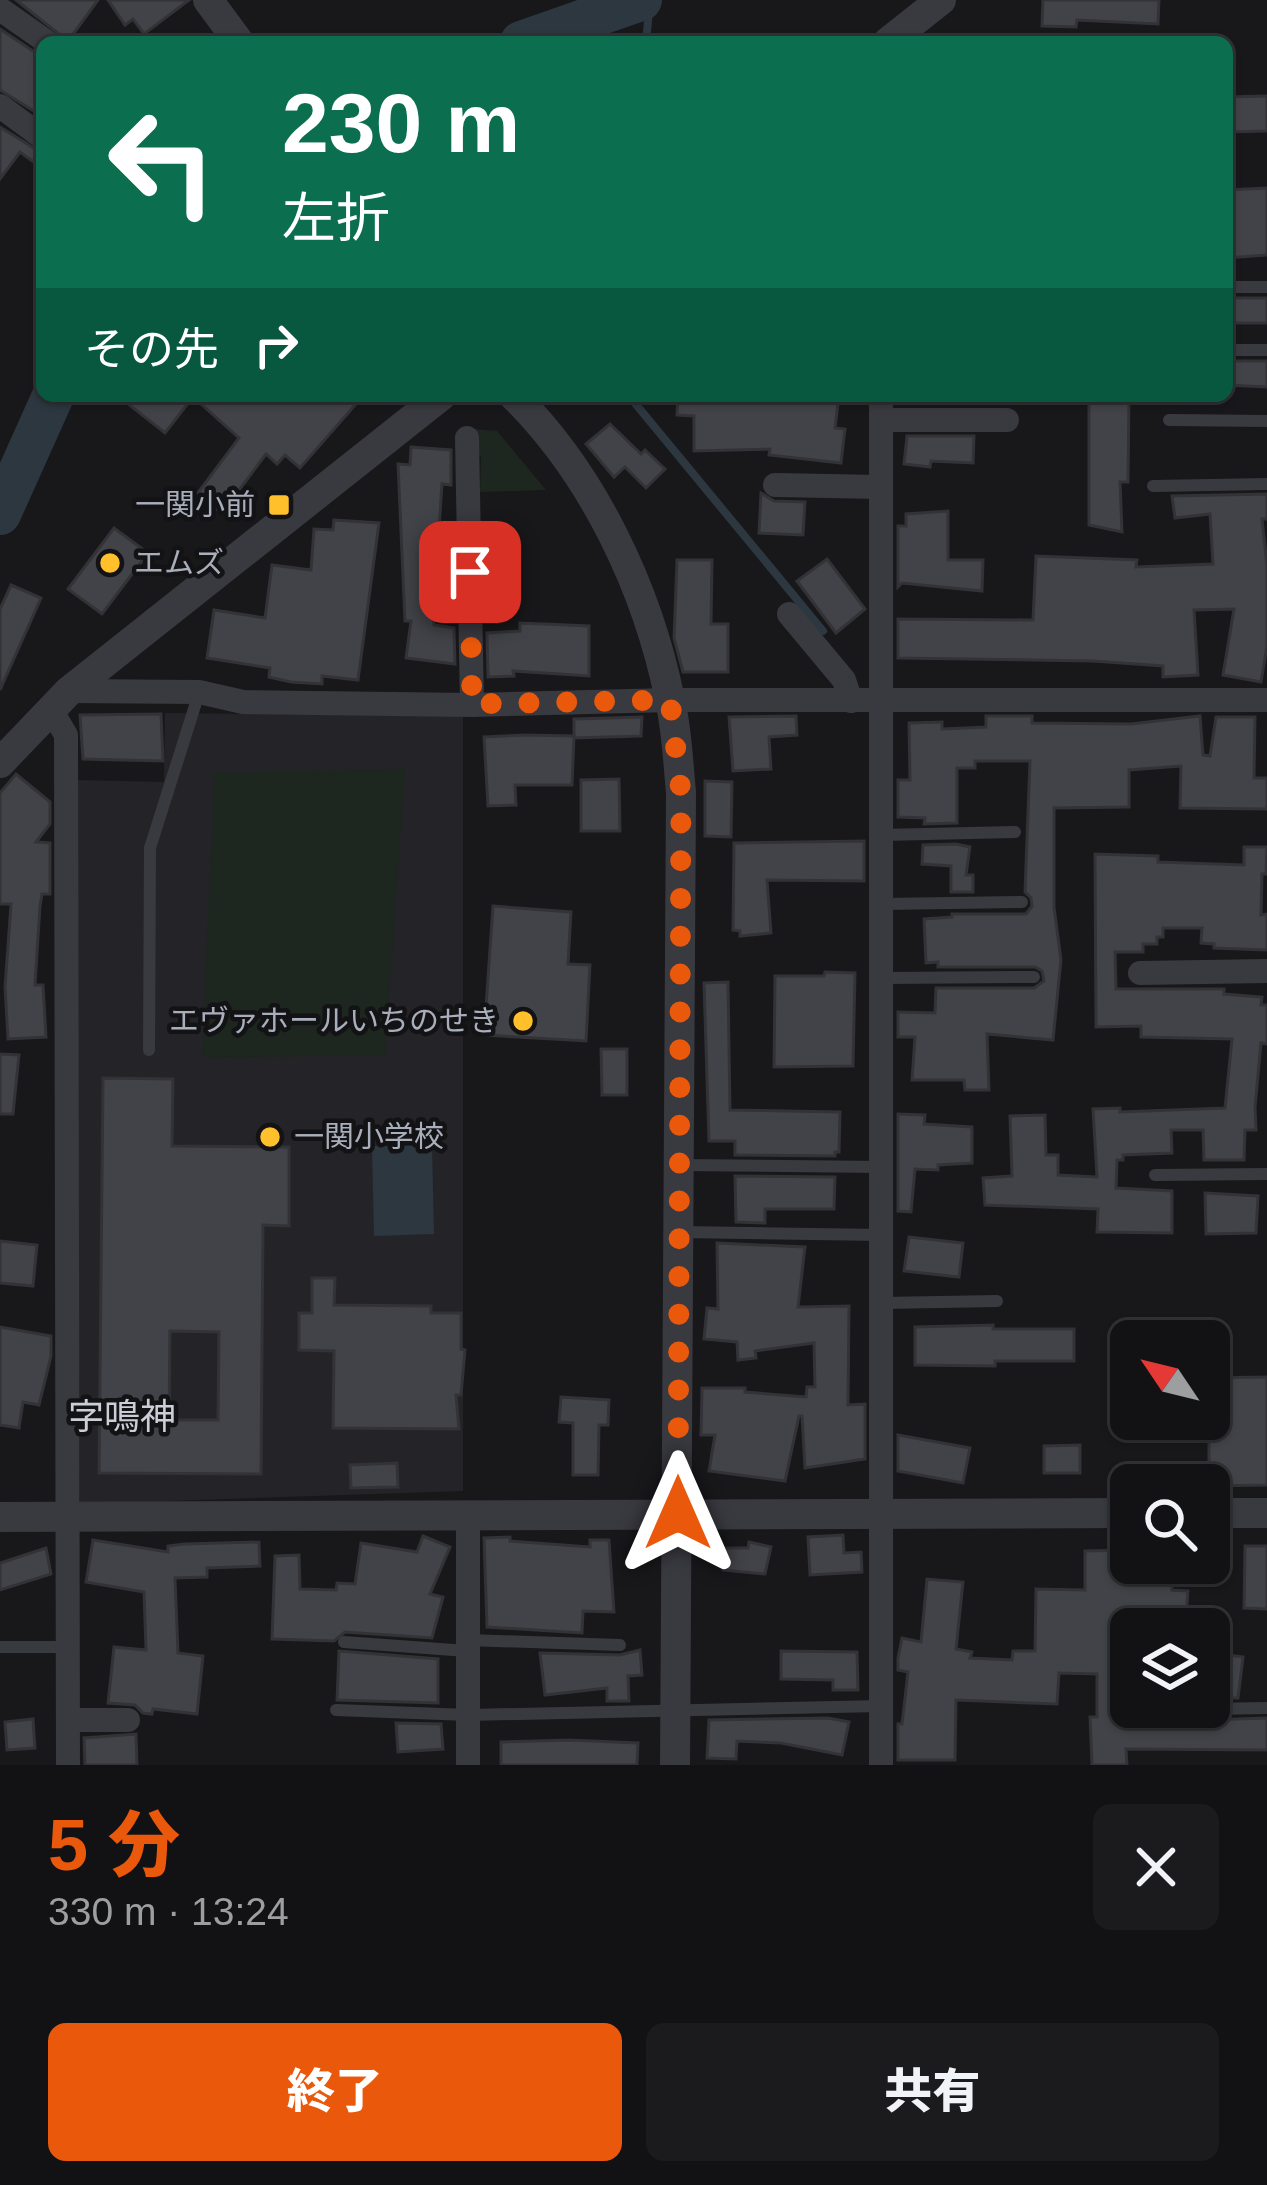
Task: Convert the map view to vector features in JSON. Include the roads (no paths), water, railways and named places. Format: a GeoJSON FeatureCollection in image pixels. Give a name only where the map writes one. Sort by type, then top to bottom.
{"type":"FeatureCollection","features":[{"type":"Feature","properties":{"kind":"street"},"geometry":{"type":"LineString","coordinates":[[208,0],[235,36]]}},
{"type":"Feature","properties":{"kind":"street"},"geometry":{"type":"LineString","coordinates":[[896,36],[941,0]]}},
{"type":"Feature","properties":{"kind":"street"},"geometry":{"type":"LineString","coordinates":[[0,9],[38,36]]}},
{"type":"Feature","properties":{"kind":"street"},"geometry":{"type":"LineString","coordinates":[[0,106],[36,132]]}},
{"type":"Feature","properties":{"kind":"street"},"geometry":{"type":"LineString","coordinates":[[0,764],[60,700],[433,402]]}},
{"type":"Feature","properties":{"kind":"street"},"geometry":{"type":"LineString","coordinates":[[519,402],[569,465],[614,536],[639,591],[670,700],[681,792],[675,1765]]}},
{"type":"Feature","properties":{"kind":"street"},"geometry":{"type":"LineString","coordinates":[[881,1765],[881,408],[1006,420]]}},
{"type":"Feature","properties":{"kind":"street"},"geometry":{"type":"LineString","coordinates":[[467,438],[472,704]]}},
{"type":"Feature","properties":{"kind":"street"},"geometry":{"type":"LineString","coordinates":[[776,485],[881,488]]}},
{"type":"Feature","properties":{"kind":"street"},"geometry":{"type":"LineString","coordinates":[[789,614],[844,680],[851,701]]}},
{"type":"Feature","properties":{"kind":"street"},"geometry":{"type":"LineString","coordinates":[[60,700],[200,692],[243,702],[472,704],[1267,700]]}},
{"type":"Feature","properties":{"kind":"street"},"geometry":{"type":"LineString","coordinates":[[60,700],[66,735],[68,1765]]}},
{"type":"Feature","properties":{"kind":"street"},"geometry":{"type":"LineString","coordinates":[[1140,973],[1267,971]]}},
{"type":"Feature","properties":{"kind":"street"},"geometry":{"type":"LineString","coordinates":[[0,1516],[1110,1513]]}},
{"type":"Feature","properties":{"kind":"street"},"geometry":{"type":"LineString","coordinates":[[1230,1513],[1267,1513]]}},
{"type":"Feature","properties":{"kind":"street"},"geometry":{"type":"LineString","coordinates":[[468,1515],[468,1765]]}},
{"type":"Feature","properties":{"kind":"street"},"geometry":{"type":"LineString","coordinates":[[69,1720],[128,1720]]}},
{"type":"Feature","properties":{"kind":"lane"},"geometry":{"type":"LineString","coordinates":[[1233,287],[1267,287]]}},
{"type":"Feature","properties":{"kind":"lane"},"geometry":{"type":"LineString","coordinates":[[1233,350],[1267,350]]}},
{"type":"Feature","properties":{"kind":"lane"},"geometry":{"type":"LineString","coordinates":[[1169,420],[1267,421]]}},
{"type":"Feature","properties":{"kind":"lane"},"geometry":{"type":"LineString","coordinates":[[1154,486],[1267,484]]}},
{"type":"Feature","properties":{"kind":"lane"},"geometry":{"type":"LineString","coordinates":[[149,1050],[150,848],[200,692]]}},
{"type":"Feature","properties":{"kind":"lane"},"geometry":{"type":"LineString","coordinates":[[882,835],[1016,832]]}},
{"type":"Feature","properties":{"kind":"lane"},"geometry":{"type":"LineString","coordinates":[[881,904],[1022,902]]}},
{"type":"Feature","properties":{"kind":"lane"},"geometry":{"type":"LineString","coordinates":[[882,977],[1034,977]]}},
{"type":"Feature","properties":{"kind":"lane"},"geometry":{"type":"LineString","coordinates":[[678,1166],[882,1167]]}},
{"type":"Feature","properties":{"kind":"lane"},"geometry":{"type":"LineString","coordinates":[[1155,1175],[1267,1174]]}},
{"type":"Feature","properties":{"kind":"lane"},"geometry":{"type":"LineString","coordinates":[[680,1232],[882,1235]]}},
{"type":"Feature","properties":{"kind":"lane"},"geometry":{"type":"LineString","coordinates":[[882,1303],[997,1301]]}},
{"type":"Feature","properties":{"kind":"lane"},"geometry":{"type":"LineString","coordinates":[[344,1642],[620,1646]]}},
{"type":"Feature","properties":{"kind":"lane"},"geometry":{"type":"LineString","coordinates":[[0,1646],[69,1647]]}},
{"type":"Feature","properties":{"kind":"lane"},"geometry":{"type":"LineString","coordinates":[[336,1710],[468,1715],[881,1706]]}},
{"type":"Feature","properties":{"kind":"lane"},"geometry":{"type":"LineString","coordinates":[[1230,1709],[1267,1708]]}},
{"type":"Feature","properties":{"kind":"waterway"},"geometry":{"type":"LineString","coordinates":[[538,36],[641,0]]}},
{"type":"Feature","properties":{"kind":"waterway"},"geometry":{"type":"LineString","coordinates":[[647,36],[650,0]]}},
{"type":"Feature","properties":{"kind":"waterway"},"geometry":{"type":"LineString","coordinates":[[0,514],[50,402]]}},
{"type":"Feature","properties":{"kind":"waterway"},"geometry":{"type":"LineString","coordinates":[[634,402],[823,631]]}},
{"type":"Feature","properties":{"kind":"place","name":"一関小前"},"geometry":{"type":"Point","coordinates":[279,505]}},
{"type":"Feature","properties":{"kind":"place","name":"エムズ"},"geometry":{"type":"Point","coordinates":[110,563]}},
{"type":"Feature","properties":{"kind":"place","name":"エヴァホールいちのせき"},"geometry":{"type":"Point","coordinates":[523,1021]}},
{"type":"Feature","properties":{"kind":"place","name":"一関小学校"},"geometry":{"type":"Point","coordinates":[270,1137]}},
{"type":"Feature","properties":{"kind":"district","name":"字鳴神"},"geometry":{"type":"Point","coordinates":[122,1416]}}]}
